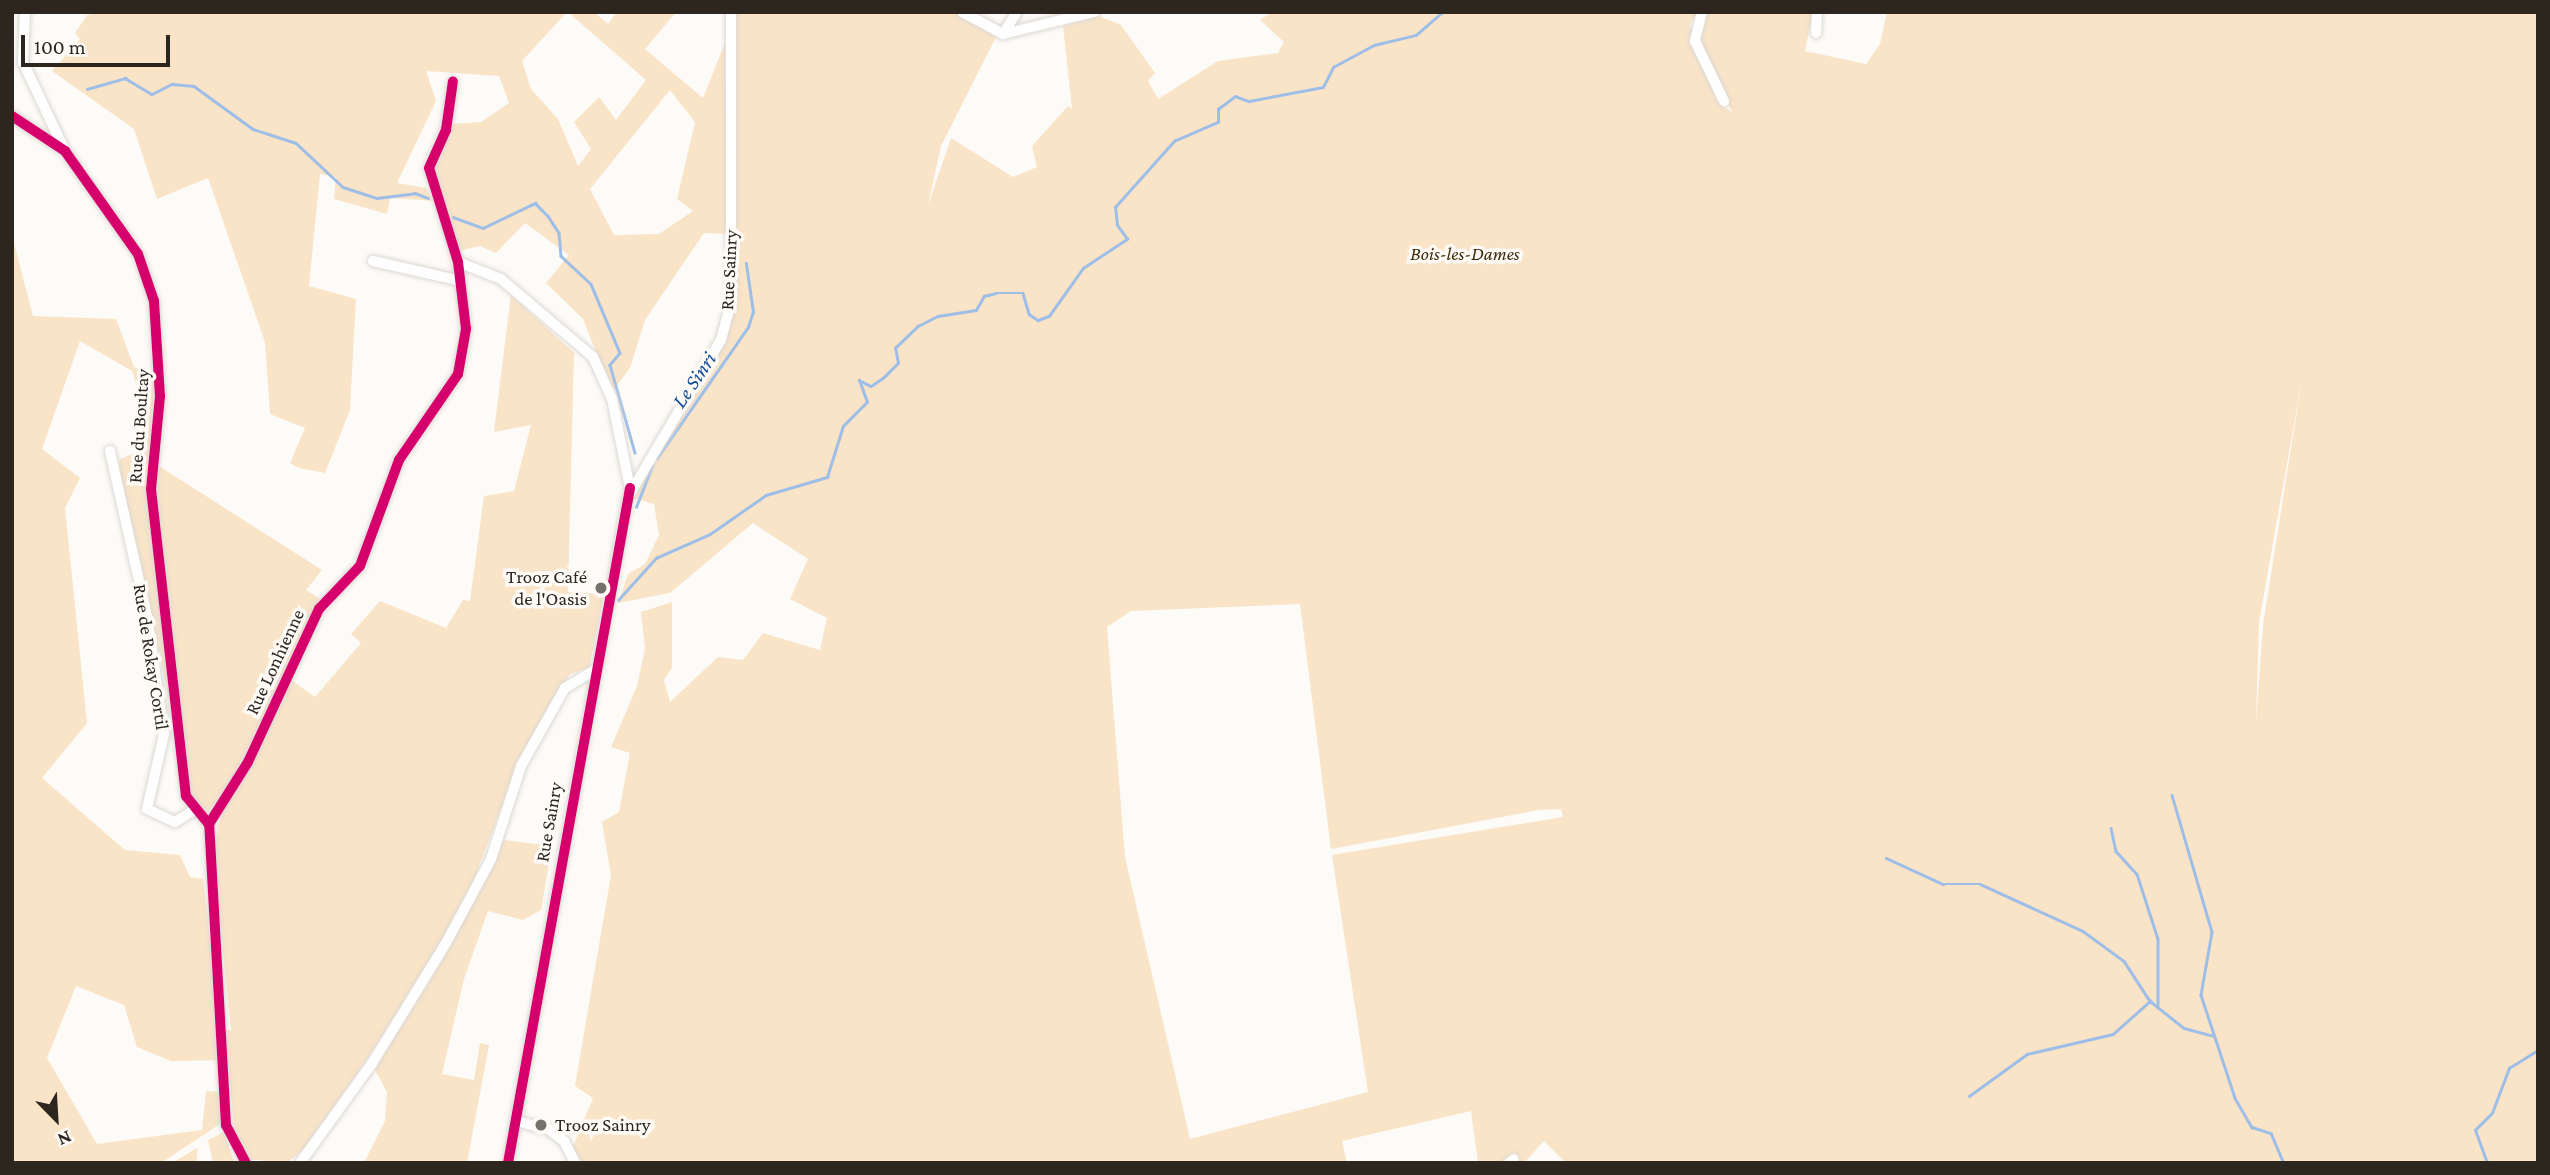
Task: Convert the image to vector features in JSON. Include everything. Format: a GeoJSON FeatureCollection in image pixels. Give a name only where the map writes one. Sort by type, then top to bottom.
{"type":"FeatureCollection","features":[{"type":"Feature","properties":{"kind":"street"},"geometry":{"type":"LineString","coordinates":[[25,12],[23,62],[42,91],[65,151]]}},
{"type":"Feature","properties":{"kind":"street","name":"Rue Sainry"},"geometry":{"type":"LineString","coordinates":[[508,1163],[593,671],[631,488],[721,340],[731,302],[731,12]]}},
{"type":"Feature","properties":{"kind":"street"},"geometry":{"type":"LineString","coordinates":[[962,12],[1003,34],[1094,12]]}},
{"type":"Feature","properties":{"kind":"street"},"geometry":{"type":"LineString","coordinates":[[1003,34],[1017,12]]}},
{"type":"Feature","properties":{"kind":"street"},"geometry":{"type":"LineString","coordinates":[[1702,12],[1695,41],[1724,101]]}},
{"type":"Feature","properties":{"kind":"street"},"geometry":{"type":"LineString","coordinates":[[1816,33],[1817,12]]}},
{"type":"Feature","properties":{"kind":"street","name":"Rue Lonhienne"},"geometry":{"type":"LineString","coordinates":[[209,824],[248,762],[319,609],[360,566],[399,460],[458,374],[466,329],[461,281],[458,262],[429,168],[446,130],[453,81]]}},
{"type":"Feature","properties":{"kind":"street","name":"Rue du Boultay"},"geometry":{"type":"LineString","coordinates":[[12,116],[65,151],[138,254],[154,301],[160,396],[151,489],[186,796],[194,810],[209,824]]}},
{"type":"Feature","properties":{"kind":"street"},"geometry":{"type":"LineString","coordinates":[[373,261],[461,281]]}},
{"type":"Feature","properties":{"kind":"street"},"geometry":{"type":"LineString","coordinates":[[458,262],[501,279],[593,357],[612,399],[631,488]]}},
{"type":"Feature","properties":{"kind":"street","name":"Rue de Rokay Cortil"},"geometry":{"type":"LineString","coordinates":[[110,451],[147,616],[164,734],[147,809],[175,822],[194,810]]}},
{"type":"Feature","properties":{"kind":"street"},"geometry":{"type":"LineString","coordinates":[[300,1163],[371,1065],[446,943],[491,859],[521,765],[565,688],[593,671]]}},
{"type":"Feature","properties":{"kind":"street"},"geometry":{"type":"LineString","coordinates":[[209,824],[226,1125],[246,1163]]}},
{"type":"Feature","properties":{"kind":"street"},"geometry":{"type":"LineString","coordinates":[[516,1121],[548,1129],[564,1141],[575,1163]]}},
{"type":"Feature","properties":{"kind":"green space"},"geometry":{"type":"Polygon","coordinates":[[[104,12],[567,12],[522,61],[531,89],[558,119],[578,166],[591,149],[574,122],[599,97],[616,120],[646,80],[568,12],[594,12],[608,24],[617,12],[676,12],[645,49],[703,98],[725,43],[726,234],[704,233],[645,320],[630,368],[612,392],[583,319],[546,283],[569,255],[525,223],[496,253],[480,246],[458,251],[433,169],[451,124],[481,122],[509,103],[499,76],[426,71],[436,101],[397,183],[426,188],[433,201],[390,198],[387,214],[334,199],[336,177],[320,174],[309,286],[356,299],[350,410],[325,473],[299,468],[290,463],[305,428],[270,414],[265,342],[208,178],[157,199],[134,129],[52,71],[80,39],[75,33],[87,15],[104,12]],[[670,90],[590,189],[614,235],[659,234],[693,211],[677,199],[695,122],[670,90]]]}},
{"type":"Feature","properties":{"kind":"green space","name":"Bois-les-Dames"},"geometry":{"type":"Polygon","coordinates":[[[736,12],[955,12],[996,37],[941,146],[928,205],[951,138],[1013,177],[1037,167],[1032,146],[1068,106],[1072,109],[1063,26],[1099,16],[1121,25],[1155,73],[1148,81],[1158,99],[1218,61],[1278,53],[1284,42],[1260,20],[1272,12],[1698,12],[1690,24],[1717,102],[1732,112],[1698,39],[1707,12],[1813,12],[1805,51],[1866,64],[1880,44],[1887,12],[2538,12],[2538,1163],[1566,1163],[1544,1141],[1524,1163],[1478,1163],[1471,1111],[1342,1141],[1347,1163],[582,1163],[572,1149],[593,1098],[575,1086],[611,875],[602,822],[619,812],[630,753],[611,747],[637,686],[645,649],[641,612],[672,602],[672,668],[664,680],[670,702],[718,657],[743,660],[763,633],[820,650],[827,618],[790,599],[808,559],[753,523],[670,593],[618,603],[628,574],[645,564],[659,535],[654,504],[628,497],[630,488],[721,340],[731,302],[736,12]],[[2302,379],[2259,622],[2256,722],[2263,625],[2302,379]],[[1300,604],[1131,611],[1107,627],[1125,857],[1190,1139],[1368,1092],[1332,855],[1563,817],[1561,809],[1539,810],[1331,849],[1300,604]]]}},
{"type":"Feature","properties":{"kind":"green space"},"geometry":{"type":"Polygon","coordinates":[[[12,235],[33,316],[116,319],[134,367],[156,374],[146,487],[175,724],[118,474],[120,459],[144,449],[144,407],[132,371],[80,341],[42,449],[80,478],[65,508],[87,723],[42,778],[125,850],[180,855],[190,877],[203,879],[220,1029],[231,1030],[213,851],[221,815],[291,680],[315,697],[361,643],[351,634],[380,601],[446,628],[463,600],[470,601],[484,496],[514,491],[531,425],[494,432],[511,295],[574,353],[568,592],[604,594],[589,668],[570,674],[519,761],[467,898],[382,1037],[309,1144],[287,1163],[247,1159],[235,1141],[228,1060],[171,1061],[137,1047],[124,1005],[76,986],[47,1058],[97,1144],[202,1130],[206,1091],[220,1092],[220,1124],[161,1163],[12,1163],[12,235]]]}},
{"type":"Feature","properties":{"kind":"green space"},"geometry":{"type":"Polygon","coordinates":[[[159,466],[322,570],[306,590],[320,599],[229,787],[205,815],[190,798],[155,480],[159,466]]]}},
{"type":"Feature","properties":{"kind":"green space"},"geometry":{"type":"Polygon","coordinates":[[[504,840],[552,846],[541,910],[523,920],[488,911],[464,979],[442,1074],[474,1080],[480,1043],[489,1045],[467,1163],[364,1163],[385,1121],[387,1092],[374,1068],[438,968],[504,840]]]}},
{"type":"Feature","properties":{"kind":"green space"},"geometry":{"type":"Polygon","coordinates":[[[224,1132],[234,1163],[213,1163],[208,1140],[224,1132]]]}},
{"type":"Feature","properties":{"kind":"green space"},"geometry":{"type":"Polygon","coordinates":[[[197,1148],[197,1163],[172,1163],[197,1148]]]}},
{"type":"Feature","properties":{"kind":"waterway"},"geometry":{"type":"LineString","coordinates":[[618,600],[656,558],[710,534],[766,495],[827,477],[843,426],[867,402],[859,380],[871,386],[883,378],[898,363],[895,348],[918,326],[938,316],[976,310],[984,296],[996,293],[1023,293],[1029,314],[1038,320],[1049,316],[1083,268],[1127,239],[1117,225],[1115,207],[1174,141],[1218,122],[1218,109],[1235,96],[1249,101],[1323,87],[1333,67],[1374,45],[1416,35],[1442,12]]}},
{"type":"Feature","properties":{"kind":"waterway"},"geometry":{"type":"LineString","coordinates":[[87,89],[125,78],[152,94],[172,84],[194,86],[253,129],[296,143],[343,187],[377,198],[415,193],[428,198]]}},
{"type":"Feature","properties":{"kind":"waterway"},"geometry":{"type":"LineString","coordinates":[[453,217],[483,228],[535,203],[548,216],[559,233],[561,256],[591,284],[620,353],[610,365],[635,453]]}},
{"type":"Feature","properties":{"kind":"waterway","name":"Le Sinri"},"geometry":{"type":"LineString","coordinates":[[657,458],[748,327],[753,312],[746,264]]}},
{"type":"Feature","properties":{"kind":"waterway","name":"Le Sinri"},"geometry":{"type":"LineString","coordinates":[[636,507],[652,466]]}},
{"type":"Feature","properties":{"kind":"waterway"},"geometry":{"type":"LineString","coordinates":[[2172,795],[2212,932],[2201,995],[2235,1098],[2252,1127],[2271,1133],[2284,1163]]}},
{"type":"Feature","properties":{"kind":"waterway"},"geometry":{"type":"LineString","coordinates":[[2111,828],[2116,851],[2137,874],[2158,939],[2158,1007]]}},
{"type":"Feature","properties":{"kind":"waterway"},"geometry":{"type":"LineString","coordinates":[[1886,858],[1943,884],[1980,884],[2083,931],[2124,961],[2150,1001]]}},
{"type":"Feature","properties":{"kind":"waterway"},"geometry":{"type":"LineString","coordinates":[[1969,1096],[2027,1054],[2113,1034],[2150,1001],[2184,1028],[2214,1036]]}},
{"type":"Feature","properties":{"kind":"waterway"},"geometry":{"type":"LineString","coordinates":[[2487,1163],[2475,1130],[2492,1113],[2509,1068],[2538,1050]]}},
{"type":"Feature","properties":{"kind":"cycle path"},"geometry":{"type":"LineString","coordinates":[[246,1163],[226,1125],[209,824],[248,762],[319,609],[360,566],[399,460],[458,374],[466,329],[458,262],[429,168],[446,130],[453,81]]}},
{"type":"Feature","properties":{"kind":"cycle path"},"geometry":{"type":"LineString","coordinates":[[12,116],[65,151],[138,254],[154,301],[160,396],[151,489],[186,796],[209,824]]}},
{"type":"Feature","properties":{"kind":"cycle path"},"geometry":{"type":"LineString","coordinates":[[508,1163],[630,488]]}},
{"type":"Feature","properties":{"kind":"place","name":"Trooz Café de l'Oasis"},"geometry":{"type":"Point","coordinates":[601,588]}},
{"type":"Feature","properties":{"kind":"place","name":"Trooz Sainry"},"geometry":{"type":"Point","coordinates":[541,1125]}}]}
